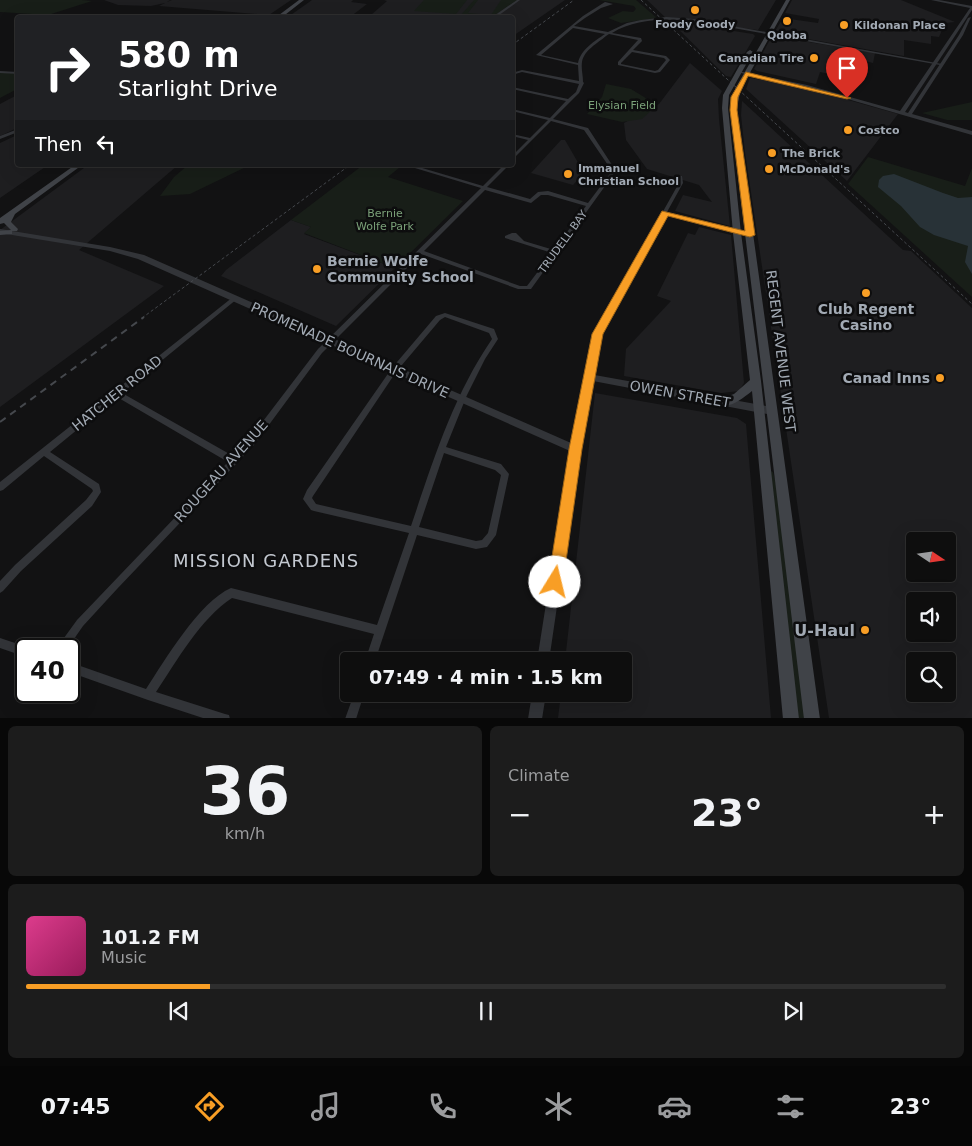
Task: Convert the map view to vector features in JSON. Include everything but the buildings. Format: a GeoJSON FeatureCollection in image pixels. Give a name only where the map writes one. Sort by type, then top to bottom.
{"type":"FeatureCollection","features":[{"type":"Feature","properties":{"kind":"main road"},"geometry":{"type":"LineString","coordinates":[[281,15],[302,0]]}},
{"type":"Feature","properties":{"kind":"main road"},"geometry":{"type":"LineString","coordinates":[[287,15],[308,0]]}},
{"type":"Feature","properties":{"kind":"main road","name":"REGENT AVENUE WEST"},"geometry":{"type":"LineString","coordinates":[[783,2],[742,72],[726,95],[727,126],[736,233],[756,380],[766,410],[812,718]]}},
{"type":"Feature","properties":{"kind":"main road","name":"REGENT AVENUE WEST"},"geometry":{"type":"LineString","coordinates":[[742,72],[734,97],[736,127],[750,235],[791,718]]}},
{"type":"Feature","properties":{"kind":"main road"},"geometry":{"type":"LineString","coordinates":[[727,126],[736,127]]}},
{"type":"Feature","properties":{"kind":"main road"},"geometry":{"type":"LineString","coordinates":[[2,213],[67,167]]}},
{"type":"Feature","properties":{"kind":"main road"},"geometry":{"type":"LineString","coordinates":[[0,222],[76,167]]}},
{"type":"Feature","properties":{"kind":"main road"},"geometry":{"type":"LineString","coordinates":[[731,174],[743,180]]}},
{"type":"Feature","properties":{"kind":"main road"},"geometry":{"type":"LineString","coordinates":[[0,232],[12,231],[7,222],[15,211]]}},
{"type":"Feature","properties":{"kind":"main road"},"geometry":{"type":"LineString","coordinates":[[724,402],[738,397],[756,380]]}},
{"type":"Feature","properties":{"kind":"street"},"geometry":{"type":"LineString","coordinates":[[496,15],[519,0]]}},
{"type":"Feature","properties":{"kind":"street"},"geometry":{"type":"LineString","coordinates":[[932,0],[972,6]]}},
{"type":"Feature","properties":{"kind":"street"},"geometry":{"type":"LineString","coordinates":[[941,0],[972,6]]}},
{"type":"Feature","properties":{"kind":"street"},"geometry":{"type":"LineString","coordinates":[[903,111],[932,64],[972,6]]}},
{"type":"Feature","properties":{"kind":"street"},"geometry":{"type":"LineString","coordinates":[[580,64],[538,55],[572,26],[601,7]]}},
{"type":"Feature","properties":{"kind":"street"},"geometry":{"type":"LineString","coordinates":[[910,114],[972,15]]}},
{"type":"Feature","properties":{"kind":"street"},"geometry":{"type":"LineString","coordinates":[[515,156],[578,92],[582,83],[580,64],[585,52],[606,33],[618,26],[640,21],[680,21],[765,33],[940,64]]}},
{"type":"Feature","properties":{"kind":"street"},"geometry":{"type":"LineString","coordinates":[[572,26],[640,39],[632,51],[619,64],[655,72],[659,71],[668,60],[665,57],[632,51]]}},
{"type":"Feature","properties":{"kind":"street"},"geometry":{"type":"LineString","coordinates":[[515,73],[522,71],[582,83]]}},
{"type":"Feature","properties":{"kind":"street"},"geometry":{"type":"LineString","coordinates":[[0,72],[15,73]]}},
{"type":"Feature","properties":{"kind":"street"},"geometry":{"type":"LineString","coordinates":[[742,72],[807,86],[972,131]]}},
{"type":"Feature","properties":{"kind":"street"},"geometry":{"type":"LineString","coordinates":[[515,89],[570,101]]}},
{"type":"Feature","properties":{"kind":"street"},"geometry":{"type":"LineString","coordinates":[[515,111],[552,120]]}},
{"type":"Feature","properties":{"kind":"street","name":"TRUDELL BAY"},"geometry":{"type":"LineString","coordinates":[[420,252],[525,289],[532,286],[611,175],[612,168],[586,129],[552,120]]}},
{"type":"Feature","properties":{"kind":"street"},"geometry":{"type":"LineString","coordinates":[[0,138],[15,131]]}},
{"type":"Feature","properties":{"kind":"street"},"geometry":{"type":"LineString","coordinates":[[515,136],[532,140]]}},
{"type":"Feature","properties":{"kind":"street"},"geometry":{"type":"LineString","coordinates":[[414,167],[525,200],[531,201],[540,193],[548,193],[590,205]]}},
{"type":"Feature","properties":{"kind":"street","name":"ROUGEAU AVENUE"},"geometry":{"type":"LineString","coordinates":[[69,638],[114,586],[250,444],[314,358],[505,167]]}},
{"type":"Feature","properties":{"kind":"street"},"geometry":{"type":"LineString","coordinates":[[544,652],[575,449],[597,334],[681,183],[680,177]]}},
{"type":"Feature","properties":{"kind":"street"},"geometry":{"type":"LineString","coordinates":[[665,213],[736,233],[750,235]]}},
{"type":"Feature","properties":{"kind":"street"},"geometry":{"type":"LineString","coordinates":[[0,226],[12,231],[124,252]]}},
{"type":"Feature","properties":{"kind":"street"},"geometry":{"type":"LineString","coordinates":[[522,241],[556,252]]}},
{"type":"Feature","properties":{"kind":"street","name":"PROMENADE BOURNAIS DRIVE"},"geometry":{"type":"LineString","coordinates":[[124,252],[152,261],[575,449]]}},
{"type":"Feature","properties":{"kind":"street","name":"HATCHER ROAD"},"geometry":{"type":"LineString","coordinates":[[0,487],[235,298]]}},
{"type":"Feature","properties":{"kind":"street"},"geometry":{"type":"LineString","coordinates":[[373,652],[414,530],[442,449],[451,420],[495,339],[492,331],[451,316],[440,316],[394,370],[307,499],[314,507],[414,530],[476,545],[484,544],[492,535],[505,480],[502,469],[467,455],[442,449]]}},
{"type":"Feature","properties":{"kind":"street","name":"OWEN STREET"},"geometry":{"type":"LineString","coordinates":[[589,377],[766,410]]}},
{"type":"Feature","properties":{"kind":"street"},"geometry":{"type":"LineString","coordinates":[[117,393],[234,461]]}},
{"type":"Feature","properties":{"kind":"street"},"geometry":{"type":"LineString","coordinates":[[0,588],[18,568],[89,503],[97,492],[96,487],[44,452]]}},
{"type":"Feature","properties":{"kind":"street"},"geometry":{"type":"LineString","coordinates":[[148,695],[185,642],[218,601],[231,593],[380,632]]}},
{"type":"Feature","properties":{"kind":"street"},"geometry":{"type":"LineString","coordinates":[[0,643],[15,648]]}},
{"type":"Feature","properties":{"kind":"street"},"geometry":{"type":"LineString","coordinates":[[80,671],[148,695],[225,718]]}},
{"type":"Feature","properties":{"kind":"street"},"geometry":{"type":"LineString","coordinates":[[350,718],[356,702]]}},
{"type":"Feature","properties":{"kind":"street"},"geometry":{"type":"LineString","coordinates":[[535,718],[538,702]]}},
{"type":"Feature","properties":{"kind":"shaded area"},"geometry":{"type":"Polygon","coordinates":[[[104,0],[170,0],[167,2],[172,0],[291,0],[269,15],[159,6],[165,3],[151,6],[118,5],[104,0]]]}},
{"type":"Feature","properties":{"kind":"shaded area"},"geometry":{"type":"Polygon","coordinates":[[[312,0],[353,0],[351,2],[367,4],[353,15],[291,15],[312,0]]]}},
{"type":"Feature","properties":{"kind":"shaded area"},"geometry":{"type":"Polygon","coordinates":[[[384,0],[565,0],[515,35],[515,15],[371,15],[387,1],[384,0]]]}},
{"type":"Feature","properties":{"kind":"shaded area"},"geometry":{"type":"Polygon","coordinates":[[[647,0],[776,0],[758,30],[667,19],[647,0]]]}},
{"type":"Feature","properties":{"kind":"shaded area"},"geometry":{"type":"Polygon","coordinates":[[[792,0],[901,0],[955,22],[945,23],[939,37],[931,36],[931,44],[904,40],[904,56],[774,33],[783,18],[818,23],[819,19],[785,13],[792,0]]]}},
{"type":"Feature","properties":{"kind":"shaded area"},"geometry":{"type":"Polygon","coordinates":[[[670,21],[753,34],[755,36],[731,77],[726,76],[670,21]]]}},
{"type":"Feature","properties":{"kind":"shaded area"},"geometry":{"type":"Polygon","coordinates":[[[772,36],[875,53],[873,63],[840,55],[834,75],[820,72],[816,84],[757,71],[754,69],[772,36]]]}},
{"type":"Feature","properties":{"kind":"shaded area"},"geometry":{"type":"Polygon","coordinates":[[[690,63],[722,91],[718,99],[719,119],[730,226],[675,211],[683,195],[712,202],[699,185],[647,169],[626,140],[624,123],[659,104],[690,63]]]}},
{"type":"Feature","properties":{"kind":"shaded area"},"geometry":{"type":"Polygon","coordinates":[[[750,78],[795,85],[898,114],[847,181],[746,89],[750,78]]]}},
{"type":"Feature","properties":{"kind":"shaded area"},"geometry":{"type":"Polygon","coordinates":[[[15,96],[15,129],[0,136],[0,104],[15,96]]]}},
{"type":"Feature","properties":{"kind":"shaded area"},"geometry":{"type":"Polygon","coordinates":[[[742,101],[903,250],[911,251],[972,308],[972,718],[829,718],[741,115],[742,101]]]}},
{"type":"Feature","properties":{"kind":"shaded area"},"geometry":{"type":"Polygon","coordinates":[[[15,136],[15,167],[45,167],[0,198],[0,143],[15,136]]]}},
{"type":"Feature","properties":{"kind":"shaded area"},"geometry":{"type":"Polygon","coordinates":[[[561,140],[565,140],[580,166],[588,168],[573,185],[531,173],[561,140]]]}},
{"type":"Feature","properties":{"kind":"shaded area"},"geometry":{"type":"Polygon","coordinates":[[[85,167],[176,167],[79,250],[164,286],[0,407],[0,230],[85,167]]]}},
{"type":"Feature","properties":{"kind":"shaded area"},"geometry":{"type":"Polygon","coordinates":[[[894,174],[958,198],[972,197],[972,274],[965,262],[968,246],[934,235],[920,227],[901,206],[878,187],[879,180],[883,176],[894,174]]]}},
{"type":"Feature","properties":{"kind":"shaded area"},"geometry":{"type":"Polygon","coordinates":[[[291,220],[311,227],[304,234],[395,268],[336,326],[221,276],[226,270],[291,220]]]}},
{"type":"Feature","properties":{"kind":"shaded area"},"geometry":{"type":"Polygon","coordinates":[[[699,227],[731,235],[744,383],[739,391],[721,393],[624,376],[626,349],[671,301],[657,296],[688,233],[695,235],[699,227]]]}},
{"type":"Feature","properties":{"kind":"shaded area"},"geometry":{"type":"Polygon","coordinates":[[[595,393],[737,418],[746,424],[771,718],[558,718],[560,702],[632,702],[632,652],[566,652],[595,393]]]}},
{"type":"Feature","properties":{"kind":"green space"},"geometry":{"type":"Polygon","coordinates":[[[0,0],[92,1],[48,15],[0,12],[0,0]]]}},
{"type":"Feature","properties":{"kind":"green space"},"geometry":{"type":"Polygon","coordinates":[[[424,0],[467,0],[456,14],[414,11],[424,0]]]}},
{"type":"Feature","properties":{"kind":"green space"},"geometry":{"type":"Polygon","coordinates":[[[474,0],[478,0],[468,13],[491,15],[461,15],[474,0]]]}},
{"type":"Feature","properties":{"kind":"green space"},"geometry":{"type":"Polygon","coordinates":[[[501,0],[518,0],[494,15],[491,15],[501,0]]]}},
{"type":"Feature","properties":{"kind":"green space"},"geometry":{"type":"Polygon","coordinates":[[[599,0],[636,0],[657,18],[621,23],[608,18],[623,11],[633,12],[636,9],[634,6],[599,0]]]}},
{"type":"Feature","properties":{"kind":"green space"},"geometry":{"type":"Polygon","coordinates":[[[0,72],[15,74],[15,90],[0,98],[0,72]]]}},
{"type":"Feature","properties":{"kind":"green space","name":"Elysian Field"},"geometry":{"type":"Polygon","coordinates":[[[606,84],[631,89],[657,105],[642,119],[622,122],[587,114],[602,97],[606,84]]]}},
{"type":"Feature","properties":{"kind":"green space"},"geometry":{"type":"Polygon","coordinates":[[[972,102],[972,120],[947,120],[922,113],[972,102]]]}},
{"type":"Feature","properties":{"kind":"green space"},"geometry":{"type":"Polygon","coordinates":[[[868,157],[965,186],[972,168],[972,297],[848,184],[868,157]]]}},
{"type":"Feature","properties":{"kind":"green space"},"geometry":{"type":"Polygon","coordinates":[[[186,167],[246,167],[190,194],[160,196],[174,177],[186,167]]]}},
{"type":"Feature","properties":{"kind":"green space","name":"Bernie Wolfe Park"},"geometry":{"type":"Polygon","coordinates":[[[360,167],[400,167],[388,177],[463,201],[395,268],[304,233],[311,227],[291,220],[360,167]]]}},
{"type":"Feature","properties":{"kind":"green space"},"geometry":{"type":"Polygon","coordinates":[[[770,471],[773,472],[777,488],[805,718],[798,718],[770,471]]]}},
{"type":"Feature","properties":{"kind":"railway"},"geometry":{"type":"LineString","coordinates":[[515,43],[574,0]]}},
{"type":"Feature","properties":{"kind":"railway"},"geometry":{"type":"LineString","coordinates":[[641,0],[972,304]]}},
{"type":"Feature","properties":{"kind":"railway"},"geometry":{"type":"LineString","coordinates":[[142,318],[347,167]]}},
{"type":"Feature","properties":{"kind":"railway"},"geometry":{"type":"LineString","coordinates":[[0,422],[144,317]]}},
{"type":"Feature","properties":{"kind":"place","name":"Foody Goody"},"geometry":{"type":"Point","coordinates":[695,10]}},
{"type":"Feature","properties":{"kind":"place","name":"Qdoba"},"geometry":{"type":"Point","coordinates":[787,21]}},
{"type":"Feature","properties":{"kind":"place","name":"Kildonan Place"},"geometry":{"type":"Point","coordinates":[844,25]}},
{"type":"Feature","properties":{"kind":"place","name":"Canadian Tire"},"geometry":{"type":"Point","coordinates":[814,58]}},
{"type":"Feature","properties":{"kind":"place","name":"Costco"},"geometry":{"type":"Point","coordinates":[848,130]}},
{"type":"Feature","properties":{"kind":"place","name":"The Brick"},"geometry":{"type":"Point","coordinates":[772,153]}},
{"type":"Feature","properties":{"kind":"place","name":"McDonald's"},"geometry":{"type":"Point","coordinates":[769,169]}},
{"type":"Feature","properties":{"kind":"place","name":"Immanuel Christian School"},"geometry":{"type":"Point","coordinates":[568,174]}},
{"type":"Feature","properties":{"kind":"place","name":"Bernie Wolfe Community School"},"geometry":{"type":"Point","coordinates":[317,269]}},
{"type":"Feature","properties":{"kind":"place","name":"Club Regent Casino"},"geometry":{"type":"Point","coordinates":[866,293]}},
{"type":"Feature","properties":{"kind":"place","name":"Canad Inns"},"geometry":{"type":"Point","coordinates":[940,378]}},
{"type":"Feature","properties":{"kind":"place","name":"U-Haul"},"geometry":{"type":"Point","coordinates":[865,630]}},
{"type":"Feature","properties":{"kind":"district","name":"MISSION GARDENS"},"geometry":{"type":"Point","coordinates":[266,560]}},
{"type":"Feature","properties":{"kind":"route"},"geometry":{"type":"LineString","coordinates":[[555,582],[575,449],[597,334],[640,254],[665,213],[732,232],[750,235],[733,110],[734,97],[746,74],[807,86],[847,98]]}}]}
